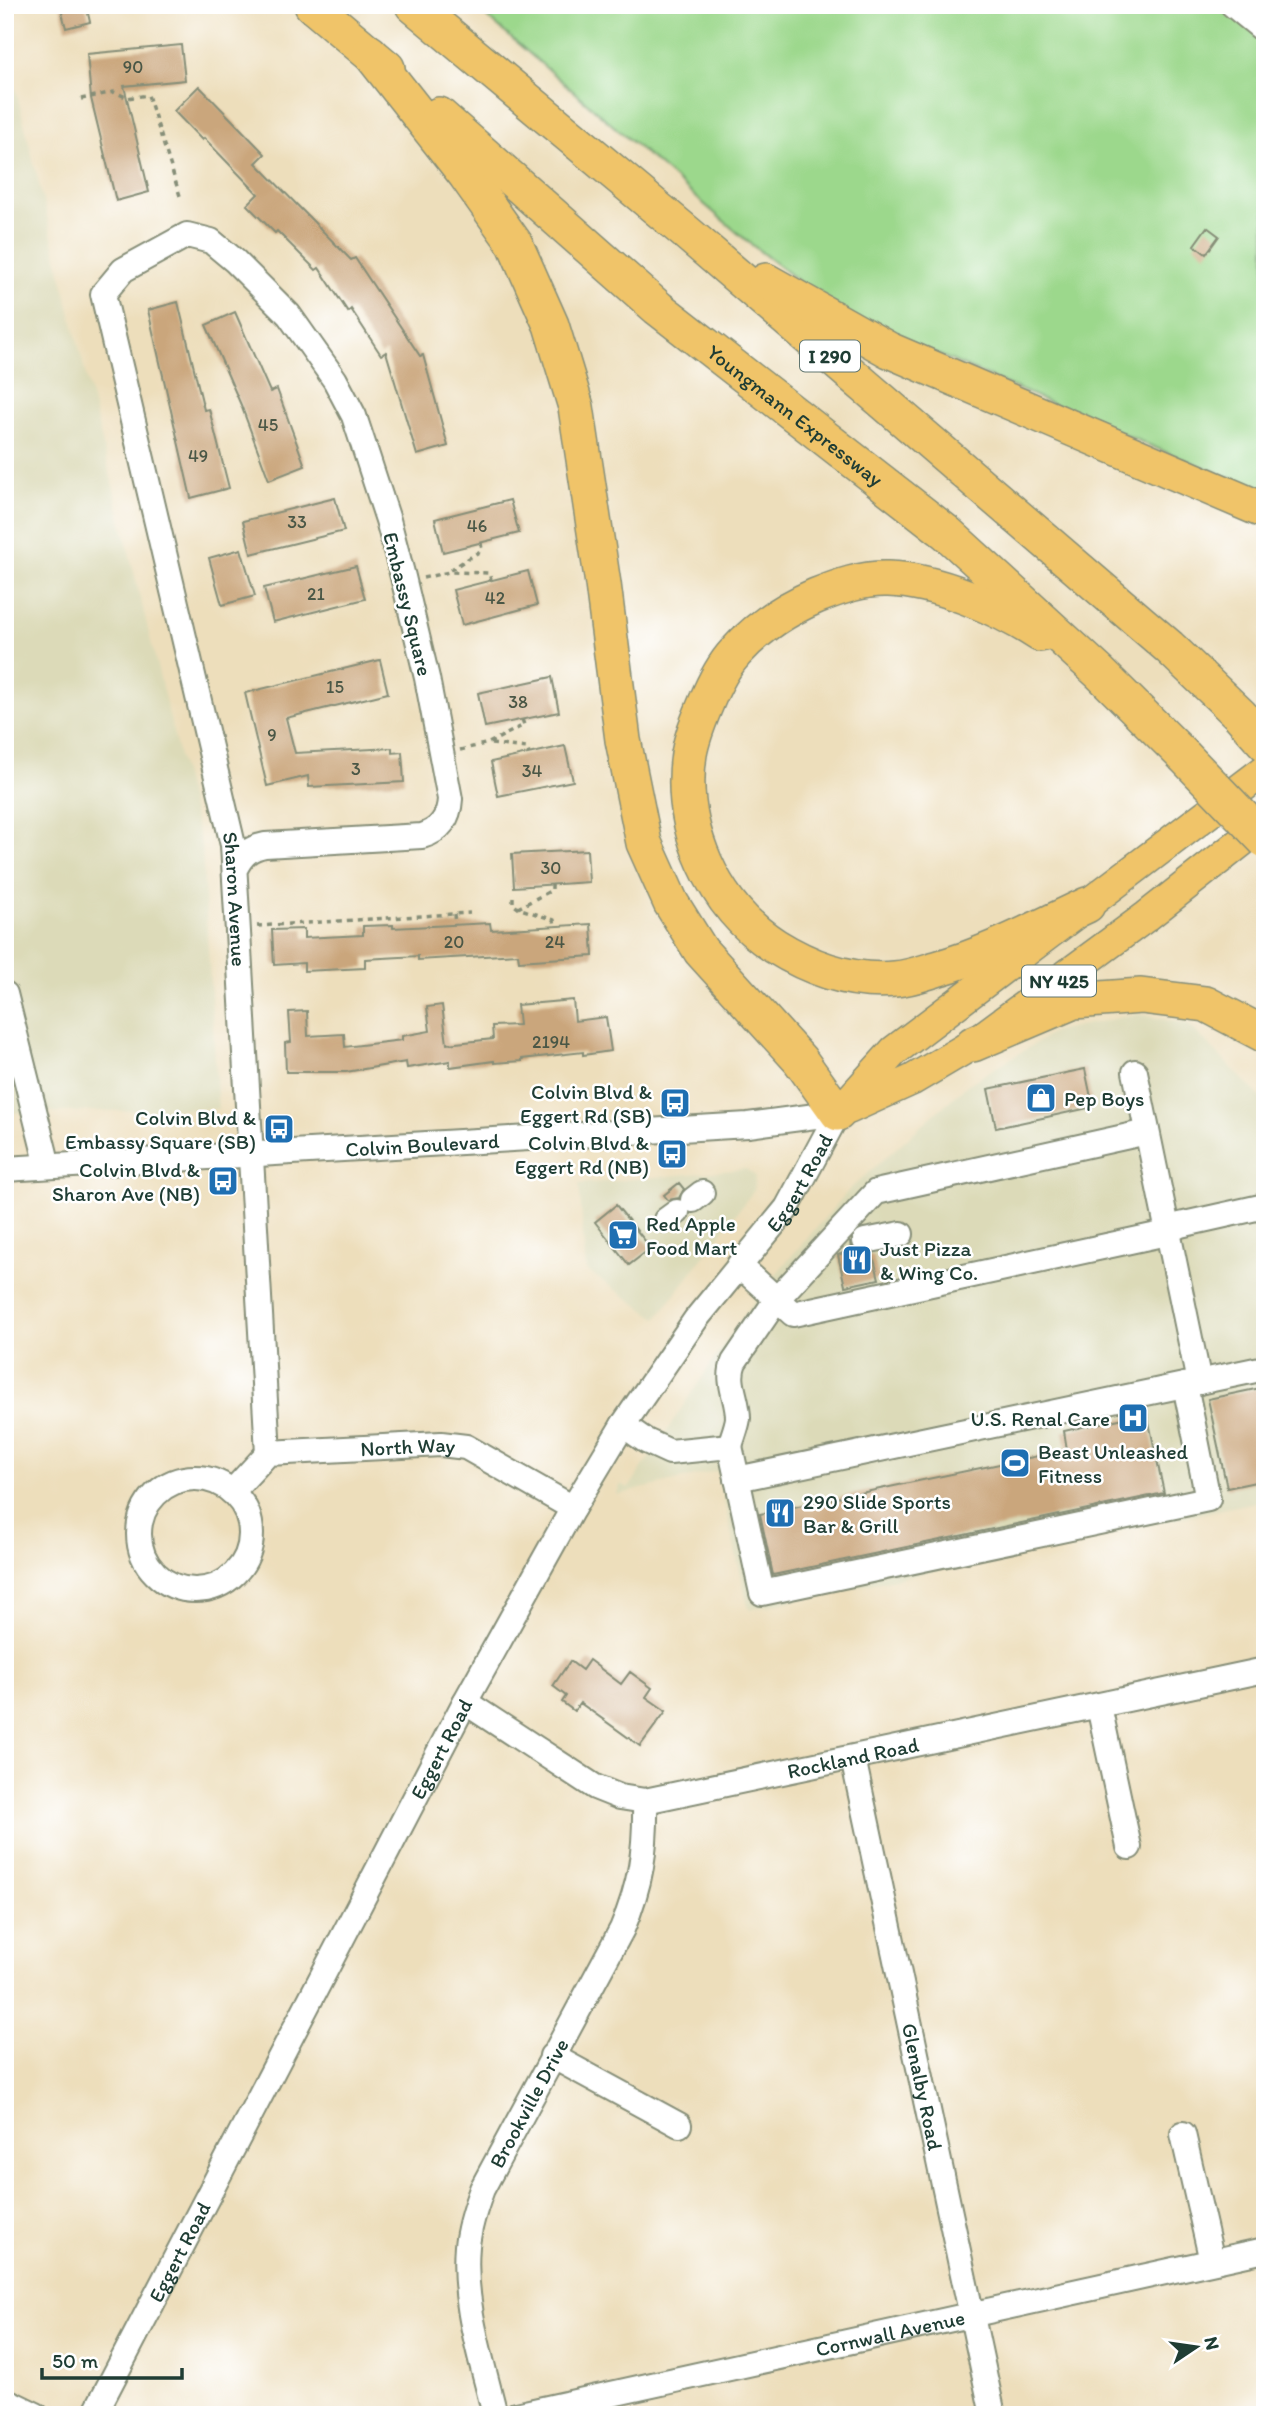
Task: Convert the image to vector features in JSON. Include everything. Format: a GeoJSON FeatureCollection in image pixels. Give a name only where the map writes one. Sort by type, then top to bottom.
{"type":"FeatureCollection","features":[{"type":"Feature","properties":{"kind":"highway","name":"Youngmann Expressway"},"geometry":{"type":"LineString","coordinates":[[312,5],[370,53],[657,308],[947,533],[1099,672],[1265,840]]}},
{"type":"Feature","properties":{"kind":"highway","name":"I 290"},"geometry":{"type":"LineString","coordinates":[[413,5],[688,234],[1169,647],[1240,715],[1265,743]]}},
{"type":"Feature","properties":{"kind":"highway"},"geometry":{"type":"LineString","coordinates":[[370,53],[466,175],[514,244],[551,325],[576,407],[623,740],[644,844],[671,903],[701,951],[800,1060],[838,1113]]}},
{"type":"Feature","properties":{"kind":"highway"},"geometry":{"type":"LineString","coordinates":[[688,234],[889,350],[1265,511]]}},
{"type":"Feature","properties":{"kind":"highway"},"geometry":{"type":"LineString","coordinates":[[1087,905],[973,958],[908,977],[859,979],[824,971],[793,958],[763,938],[741,917],[718,888],[701,856],[690,814],[687,783],[697,723],[713,686],[733,655],[757,631],[781,614],[806,600],[858,581],[885,578],[916,580],[946,589],[1025,625],[1099,672]]}},
{"type":"Feature","properties":{"kind":"highway"},"geometry":{"type":"LineString","coordinates":[[973,1044],[1073,1001],[1141,996],[1206,1004],[1265,1035]]}},
{"type":"Feature","properties":{"kind":"main road"},"geometry":{"type":"LineString","coordinates":[[838,1113],[894,1052],[1265,770]]}},
{"type":"Feature","properties":{"kind":"main road","name":"NY 425"},"geometry":{"type":"LineString","coordinates":[[838,1113],[912,1080],[973,1044],[1147,916],[1265,823]]}},
{"type":"Feature","properties":{"kind":"street"},"geometry":{"type":"LineString","coordinates":[[1233,5],[1265,31]]}},
{"type":"Feature","properties":{"kind":"street","name":"Sharon Avenue"},"geometry":{"type":"LineString","coordinates":[[187,235],[123,270],[103,294],[233,845],[268,1454]]}},
{"type":"Feature","properties":{"kind":"street","name":"Embassy Square"},"geometry":{"type":"LineString","coordinates":[[187,235],[211,241],[289,315],[335,380],[354,416],[403,577],[427,678],[450,799],[444,821],[431,834],[265,845],[248,851],[241,857],[235,869]]}},
{"type":"Feature","properties":{"kind":"street"},"geometry":{"type":"LineString","coordinates":[[5,994],[48,1166]]}},
{"type":"Feature","properties":{"kind":"street"},"geometry":{"type":"LineString","coordinates":[[1135,1072],[1167,1231],[1208,1499],[762,1593],[730,1446],[738,1418],[730,1371],[776,1299],[876,1192],[1147,1132]]}},
{"type":"Feature","properties":{"kind":"street","name":"Colvin Boulevard"},"geometry":{"type":"LineString","coordinates":[[5,1169],[748,1125],[838,1113]]}},
{"type":"Feature","properties":{"kind":"street","name":"Eggert Road"},"geometry":{"type":"LineString","coordinates":[[94,2415],[465,1702],[573,1507],[623,1425],[696,1319],[787,1208],[838,1113]]}},
{"type":"Feature","properties":{"kind":"street"},"geometry":{"type":"LineString","coordinates":[[738,1265],[793,1314],[1161,1234],[1180,1225],[1265,1206]]}},
{"type":"Feature","properties":{"kind":"street"},"geometry":{"type":"LineString","coordinates":[[822,1251],[901,1234]]}},
{"type":"Feature","properties":{"kind":"street"},"geometry":{"type":"LineString","coordinates":[[737,1479],[1265,1368]]}},
{"type":"Feature","properties":{"kind":"street"},"geometry":{"type":"LineString","coordinates":[[623,1425],[646,1441],[670,1452],[730,1446]]}},
{"type":"Feature","properties":{"kind":"street","name":"North Way"},"geometry":{"type":"LineString","coordinates":[[268,1454],[441,1444],[466,1447],[573,1507]]}},
{"type":"Feature","properties":{"kind":"street"},"geometry":{"type":"LineString","coordinates":[[232,1492],[268,1454]]}},
{"type":"Feature","properties":{"kind":"street"},"geometry":{"type":"LineString","coordinates":[[192,1478],[207,1479],[232,1492],[247,1515],[250,1542],[240,1567],[231,1577],[206,1589],[192,1590],[167,1582],[156,1574],[147,1562],[139,1535],[146,1507],[155,1496],[166,1486],[192,1478]]}},
{"type":"Feature","properties":{"kind":"street","name":"Rockland Road"},"geometry":{"type":"LineString","coordinates":[[465,1702],[595,1787],[620,1797],[645,1801],[1265,1670]]}},
{"type":"Feature","properties":{"kind":"street"},"geometry":{"type":"LineString","coordinates":[[1099,1706],[1129,1847]]}},
{"type":"Feature","properties":{"kind":"street","name":"Glenalby Road"},"geometry":{"type":"LineString","coordinates":[[853,1758],[993,2415]]}},
{"type":"Feature","properties":{"kind":"street","name":"Brookville Drive"},"geometry":{"type":"LineString","coordinates":[[495,2415],[468,2302],[467,2244],[472,2216],[482,2189],[622,1929],[642,1871],[646,1840],[645,1801]]}},
{"type":"Feature","properties":{"kind":"street"},"geometry":{"type":"LineString","coordinates":[[552,2056],[679,2125]]}},
{"type":"Feature","properties":{"kind":"street"},"geometry":{"type":"LineString","coordinates":[[1183,2134],[1212,2261]]}},
{"type":"Feature","properties":{"kind":"street","name":"Cornwall Avenue"},"geometry":{"type":"LineString","coordinates":[[516,2415],[1265,2250]]}},
{"type":"Feature","properties":{"kind":"street"},"geometry":{"type":"LineString","coordinates":[[5,2400],[36,2415]]}},
{"type":"Feature","properties":{"kind":"path"},"geometry":{"type":"LineString","coordinates":[[81,99],[114,92],[128,98],[148,95],[181,199]]}},
{"type":"Feature","properties":{"kind":"path"},"geometry":{"type":"LineString","coordinates":[[449,572],[482,550],[481,543]]}},
{"type":"Feature","properties":{"kind":"path"},"geometry":{"type":"LineString","coordinates":[[422,578],[449,572],[489,573],[491,580]]}},
{"type":"Feature","properties":{"kind":"path"},"geometry":{"type":"LineString","coordinates":[[459,750],[489,744],[524,725],[522,719]]}},
{"type":"Feature","properties":{"kind":"path"},"geometry":{"type":"LineString","coordinates":[[489,744],[527,748],[529,754]]}},
{"type":"Feature","properties":{"kind":"path"},"geometry":{"type":"LineString","coordinates":[[518,908],[552,890],[552,884]]}},
{"type":"Feature","properties":{"kind":"path"},"geometry":{"type":"LineString","coordinates":[[513,897],[513,904],[518,908],[554,920],[555,926]]}},
{"type":"Feature","properties":{"kind":"path"},"geometry":{"type":"LineString","coordinates":[[255,926],[470,913]]}},
{"type":"Feature","properties":{"kind":"path"},"geometry":{"type":"LineString","coordinates":[[454,914],[455,925]]}},
{"type":"Feature","properties":{"kind":"shaded area"},"geometry":{"type":"Polygon","coordinates":[[[5,45],[202,850],[218,1109],[5,1113],[5,45]]]}},
{"type":"Feature","properties":{"kind":"shaded area"},"geometry":{"type":"Polygon","coordinates":[[[1137,1014],[1188,1024],[1265,1102],[1265,1500],[749,1610],[717,1471],[616,1495],[621,1484],[629,1488],[740,1320],[849,1190],[967,1085],[1056,1031],[1137,1014]]]}},
{"type":"Feature","properties":{"kind":"shaded area"},"geometry":{"type":"Polygon","coordinates":[[[746,1169],[755,1176],[754,1190],[657,1318],[586,1270],[579,1184],[746,1169]]]}},
{"type":"Feature","properties":{"kind":"green space"},"geometry":{"type":"Polygon","coordinates":[[[473,5],[1248,5],[1265,17],[1265,491],[1163,451],[864,323],[807,288],[747,241],[473,5]]]}},
{"type":"Feature","properties":{"kind":"building"},"geometry":{"type":"Polygon","coordinates":[[[60,5],[86,5],[90,22],[66,28],[60,5]]]}},
{"type":"Feature","properties":{"kind":"building"},"geometry":{"type":"Polygon","coordinates":[[[181,45],[185,80],[124,86],[149,192],[116,201],[91,98],[87,54],[181,45]]]}},
{"type":"Feature","properties":{"kind":"building"},"geometry":{"type":"Polygon","coordinates":[[[199,86],[265,154],[256,163],[351,260],[355,258],[420,356],[423,355],[448,446],[417,455],[386,352],[381,355],[351,309],[348,312],[319,268],[316,270],[247,205],[258,194],[174,111],[199,86]]]}},
{"type":"Feature","properties":{"kind":"building"},"geometry":{"type":"Polygon","coordinates":[[[1207,227],[1219,236],[1206,254],[1194,245],[1207,227]]]}},
{"type":"Feature","properties":{"kind":"building"},"geometry":{"type":"Polygon","coordinates":[[[178,302],[204,410],[209,409],[229,488],[191,498],[148,310],[178,302]]]}},
{"type":"Feature","properties":{"kind":"building"},"geometry":{"type":"Polygon","coordinates":[[[235,312],[270,392],[277,389],[305,466],[269,480],[241,405],[206,325],[235,312]]]}},
{"type":"Feature","properties":{"kind":"building"},"geometry":{"type":"Polygon","coordinates":[[[335,498],[344,531],[251,554],[243,521],[335,498]]]}},
{"type":"Feature","properties":{"kind":"building"},"geometry":{"type":"Polygon","coordinates":[[[510,500],[519,533],[443,552],[435,519],[510,500]]]}},
{"type":"Feature","properties":{"kind":"building"},"geometry":{"type":"Polygon","coordinates":[[[241,549],[255,596],[222,605],[209,558],[241,549]]]}},
{"type":"Feature","properties":{"kind":"building"},"geometry":{"type":"Polygon","coordinates":[[[356,566],[365,599],[273,622],[264,588],[356,566]]]}},
{"type":"Feature","properties":{"kind":"building"},"geometry":{"type":"Polygon","coordinates":[[[528,571],[537,605],[462,625],[453,590],[528,571]]]}},
{"type":"Feature","properties":{"kind":"building"},"geometry":{"type":"Polygon","coordinates":[[[380,660],[388,693],[286,718],[295,753],[392,748],[392,753],[402,752],[404,782],[309,787],[308,776],[267,786],[245,693],[380,660]]]}},
{"type":"Feature","properties":{"kind":"building"},"geometry":{"type":"Polygon","coordinates":[[[552,677],[559,712],[485,727],[478,693],[552,677]]]}},
{"type":"Feature","properties":{"kind":"building"},"geometry":{"type":"Polygon","coordinates":[[[565,746],[573,781],[498,796],[491,762],[565,746]]]}},
{"type":"Feature","properties":{"kind":"building"},"geometry":{"type":"Polygon","coordinates":[[[587,850],[589,882],[514,887],[512,854],[587,850]]]}},
{"type":"Feature","properties":{"kind":"building"},"geometry":{"type":"Polygon","coordinates":[[[490,923],[491,930],[591,924],[593,956],[519,961],[518,954],[418,960],[418,956],[365,959],[365,968],[304,971],[304,963],[274,965],[272,930],[304,929],[304,938],[363,935],[363,926],[393,925],[393,928],[490,923]]]}},
{"type":"Feature","properties":{"kind":"building"},"geometry":{"type":"Polygon","coordinates":[[[573,1000],[575,1021],[606,1017],[611,1051],[450,1067],[450,1061],[407,1068],[406,1062],[346,1072],[286,1072],[285,1043],[291,1042],[289,1012],[307,1011],[308,1036],[344,1034],[345,1047],[402,1040],[402,1036],[430,1031],[427,1007],[442,1005],[447,1044],[493,1039],[492,1026],[519,1025],[517,1005],[573,1000]]]}},
{"type":"Feature","properties":{"kind":"building","name":"Pep Boys"},"geometry":{"type":"Polygon","coordinates":[[[1085,1069],[1093,1107],[996,1128],[988,1089],[1085,1069]]]}},
{"type":"Feature","properties":{"kind":"building"},"geometry":{"type":"Polygon","coordinates":[[[679,1183],[684,1189],[679,1198],[668,1200],[664,1195],[679,1183]]]}},
{"type":"Feature","properties":{"kind":"building","name":"Red Apple Food Mart"},"geometry":{"type":"Polygon","coordinates":[[[616,1205],[651,1248],[629,1265],[595,1222],[616,1205]]]}},
{"type":"Feature","properties":{"kind":"building","name":"Just Pizza & Wing Co."},"geometry":{"type":"Polygon","coordinates":[[[850,1241],[853,1250],[860,1255],[873,1255],[879,1279],[845,1286],[838,1255],[851,1250],[850,1241]]]}},
{"type":"Feature","properties":{"kind":"building"},"geometry":{"type":"Polygon","coordinates":[[[1265,1387],[1265,1480],[1227,1488],[1208,1399],[1265,1387]]]}},
{"type":"Feature","properties":{"kind":"building"},"geometry":{"type":"Polygon","coordinates":[[[1147,1413],[1164,1493],[773,1575],[760,1514],[1067,1450],[1064,1431],[1147,1413]]]}},
{"type":"Feature","properties":{"kind":"building"},"geometry":{"type":"Polygon","coordinates":[[[589,1660],[621,1684],[630,1672],[652,1688],[646,1697],[666,1711],[640,1746],[580,1703],[574,1711],[562,1702],[566,1696],[553,1686],[570,1661],[582,1670],[589,1660]]]}},
{"type":"Feature","properties":{"kind":"place","name":"Pep Boys"},"geometry":{"type":"Point","coordinates":[1041,1098]}},
{"type":"Feature","properties":{"kind":"place","name":"Colvin Blvd & Eggert Rd (SB)"},"geometry":{"type":"Point","coordinates":[675,1103]}},
{"type":"Feature","properties":{"kind":"place","name":"Colvin Blvd & Embassy Square (SB)"},"geometry":{"type":"Point","coordinates":[279,1129]}},
{"type":"Feature","properties":{"kind":"place","name":"Colvin Blvd & Eggert Rd (NB)"},"geometry":{"type":"Point","coordinates":[672,1154]}},
{"type":"Feature","properties":{"kind":"place","name":"Colvin Blvd & Sharon Ave (NB)"},"geometry":{"type":"Point","coordinates":[223,1181]}},
{"type":"Feature","properties":{"kind":"place","name":"Red Apple Food Mart"},"geometry":{"type":"Point","coordinates":[623,1235]}},
{"type":"Feature","properties":{"kind":"place","name":"Just Pizza & Wing Co."},"geometry":{"type":"Point","coordinates":[857,1260]}},
{"type":"Feature","properties":{"kind":"place","name":"U.S. Renal Care"},"geometry":{"type":"Point","coordinates":[1133,1418]}},
{"type":"Feature","properties":{"kind":"place","name":"Beast Unleashed Fitness"},"geometry":{"type":"Point","coordinates":[1015,1463]}},
{"type":"Feature","properties":{"kind":"place","name":"290 Slide Sports Bar & Grill"},"geometry":{"type":"Point","coordinates":[780,1513]}}]}
